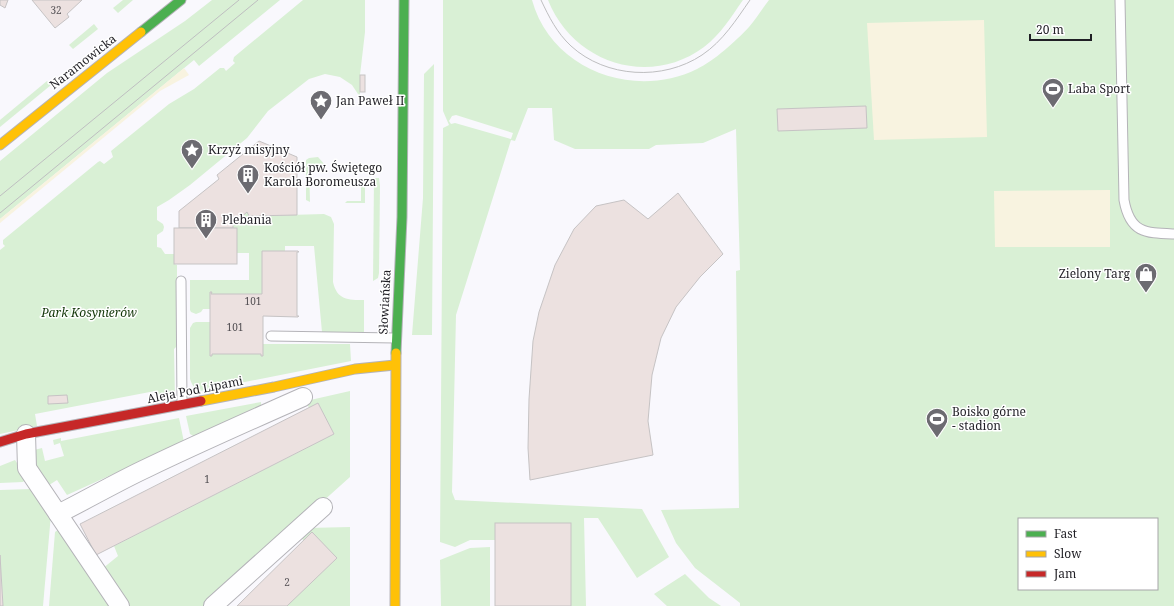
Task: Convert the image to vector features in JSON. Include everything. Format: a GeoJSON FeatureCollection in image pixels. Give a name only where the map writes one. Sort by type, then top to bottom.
{"type":"FeatureCollection","features":[{"type":"Feature","properties":{"kind":"street","name":"Naramowicka"},"geometry":{"type":"LineString","coordinates":[[0,145],[181,0]]}},
{"type":"Feature","properties":{"kind":"street","name":"Słowiańska"},"geometry":{"type":"LineString","coordinates":[[395,606],[395,338],[402,217],[404,0]]}},
{"type":"Feature","properties":{"kind":"street","name":"Aleja Pod Lipami"},"geometry":{"type":"LineString","coordinates":[[0,442],[26,434],[355,369],[395,365]]}},
{"type":"Feature","properties":{"kind":"street"},"geometry":{"type":"LineString","coordinates":[[58,514],[146,468],[233,427],[303,398]]}},
{"type":"Feature","properties":{"kind":"street"},"geometry":{"type":"LineString","coordinates":[[26,434],[27,468],[120,606]]}},
{"type":"Feature","properties":{"kind":"street"},"geometry":{"type":"LineString","coordinates":[[213,606],[323,507]]}},
{"type":"Feature","properties":{"kind":"lane"},"geometry":{"type":"LineString","coordinates":[[1120,0],[1124,200],[1127,214],[1133,224],[1148,233],[1174,234]]}},
{"type":"Feature","properties":{"kind":"lane"},"geometry":{"type":"LineString","coordinates":[[181,281],[182,404]]}},
{"type":"Feature","properties":{"kind":"lane"},"geometry":{"type":"LineString","coordinates":[[271,336],[395,338]]}},
{"type":"Feature","properties":{"kind":"green space"},"geometry":{"type":"Polygon","coordinates":[[[123,0],[133,0],[118,13],[113,8],[123,0]]]}},
{"type":"Feature","properties":{"kind":"green space"},"geometry":{"type":"Polygon","coordinates":[[[212,0],[280,0],[199,66],[194,60],[0,219],[0,161],[107,73],[185,21],[212,0]]]}},
{"type":"Feature","properties":{"kind":"green space","name":"Park Kosynierów"},"geometry":{"type":"Polygon","coordinates":[[[303,0],[365,0],[365,32],[360,75],[360,97],[352,85],[340,77],[325,74],[309,79],[268,111],[247,138],[190,185],[157,207],[157,220],[163,224],[164,227],[163,231],[157,235],[157,247],[161,248],[165,254],[174,254],[174,264],[177,265],[177,346],[174,349],[175,399],[157,402],[155,391],[35,414],[37,426],[0,434],[0,250],[5,246],[3,244],[3,240],[98,162],[100,161],[104,164],[113,157],[111,151],[169,104],[194,89],[220,68],[224,68],[226,71],[235,63],[233,61],[234,57],[303,0]]]}},
{"type":"Feature","properties":{"kind":"green space"},"geometry":{"type":"Polygon","coordinates":[[[443,0],[532,0],[542,24],[557,45],[576,61],[598,72],[622,79],[647,81],[673,78],[704,65],[724,50],[752,24],[769,0],[1174,0],[1174,606],[740,606],[740,603],[695,568],[676,543],[661,510],[739,508],[736,271],[740,270],[736,129],[703,143],[656,145],[649,149],[575,149],[554,140],[552,108],[528,108],[515,141],[511,140],[456,315],[452,492],[455,500],[642,509],[669,557],[637,578],[598,518],[584,518],[586,606],[571,606],[571,524],[496,523],[495,540],[470,540],[455,547],[440,542],[443,128],[449,125],[443,111],[443,0]],[[456,115],[452,116],[449,121],[451,124],[455,123],[511,139],[513,133],[456,115]]]}},
{"type":"Feature","properties":{"kind":"green space"},"geometry":{"type":"Polygon","coordinates":[[[548,0],[743,0],[721,31],[704,47],[683,59],[660,66],[637,67],[615,62],[594,53],[575,40],[560,22],[548,0]]]}},
{"type":"Feature","properties":{"kind":"green space"},"geometry":{"type":"Polygon","coordinates":[[[94,24],[98,29],[73,49],[69,45],[94,24]]]}},
{"type":"Feature","properties":{"kind":"green space"},"geometry":{"type":"Polygon","coordinates":[[[434,64],[432,335],[412,335],[423,198],[424,74],[434,64]]]}},
{"type":"Feature","properties":{"kind":"green space"},"geometry":{"type":"Polygon","coordinates":[[[47,81],[51,85],[0,127],[0,120],[47,81]]]}},
{"type":"Feature","properties":{"kind":"green space"},"geometry":{"type":"Polygon","coordinates":[[[318,157],[325,165],[309,165],[310,202],[306,200],[306,160],[309,158],[318,157]]]}},
{"type":"Feature","properties":{"kind":"green space"},"geometry":{"type":"Polygon","coordinates":[[[361,178],[365,178],[365,203],[345,203],[347,201],[361,201],[361,178]]]}},
{"type":"Feature","properties":{"kind":"green space"},"geometry":{"type":"Polygon","coordinates":[[[374,178],[379,178],[380,186],[379,273],[378,278],[373,281],[374,178]]]}},
{"type":"Feature","properties":{"kind":"green space"},"geometry":{"type":"Polygon","coordinates":[[[247,212],[250,216],[324,214],[331,217],[334,224],[333,282],[340,296],[353,300],[364,300],[364,333],[322,332],[314,246],[285,246],[285,251],[262,251],[262,294],[211,294],[210,292],[210,309],[203,309],[201,312],[196,314],[191,312],[190,280],[249,280],[249,253],[237,253],[237,228],[233,228],[233,224],[247,212]]]}},
{"type":"Feature","properties":{"kind":"green space"},"geometry":{"type":"Polygon","coordinates":[[[210,322],[212,354],[263,344],[350,344],[351,361],[200,391],[196,389],[190,379],[190,328],[193,323],[210,322]]]}},
{"type":"Feature","properties":{"kind":"green space"},"geometry":{"type":"Polygon","coordinates":[[[350,391],[350,477],[206,606],[127,606],[102,569],[118,556],[114,546],[334,434],[318,403],[309,408],[306,401],[350,391]]]}},
{"type":"Feature","properties":{"kind":"green space"},"geometry":{"type":"Polygon","coordinates":[[[261,402],[261,406],[195,437],[190,434],[186,416],[261,402]]]}},
{"type":"Feature","properties":{"kind":"green space"},"geometry":{"type":"Polygon","coordinates":[[[179,418],[184,442],[67,495],[57,480],[46,487],[30,460],[34,450],[42,448],[45,461],[64,456],[60,443],[54,445],[53,440],[61,438],[61,441],[179,418]]]}},
{"type":"Feature","properties":{"kind":"green space"},"geometry":{"type":"Polygon","coordinates":[[[15,460],[27,478],[23,482],[0,483],[0,466],[15,460]]]}},
{"type":"Feature","properties":{"kind":"green space"},"geometry":{"type":"Polygon","coordinates":[[[31,489],[51,514],[43,606],[3,606],[0,555],[0,490],[31,489]]]}},
{"type":"Feature","properties":{"kind":"green space"},"geometry":{"type":"Polygon","coordinates":[[[350,527],[350,606],[287,606],[304,541],[299,535],[307,528],[350,527]]]}},
{"type":"Feature","properties":{"kind":"green space"},"geometry":{"type":"Polygon","coordinates":[[[61,528],[113,606],[49,606],[55,532],[61,528]]]}},
{"type":"Feature","properties":{"kind":"green space"},"geometry":{"type":"Polygon","coordinates":[[[490,547],[490,606],[441,606],[440,560],[470,548],[490,547]]]}},
{"type":"Feature","properties":{"kind":"green space"},"geometry":{"type":"Polygon","coordinates":[[[685,574],[709,598],[721,606],[667,606],[654,594],[685,574]]]}},
{"type":"Feature","properties":{"kind":"sand"},"geometry":{"type":"Polygon","coordinates":[[[984,20],[987,137],[874,140],[867,23],[984,20]]]}},
{"type":"Feature","properties":{"kind":"sand"},"geometry":{"type":"Polygon","coordinates":[[[184,68],[189,75],[160,91],[0,223],[0,219],[184,68]]]}},
{"type":"Feature","properties":{"kind":"sand"},"geometry":{"type":"Polygon","coordinates":[[[1110,190],[1110,247],[995,247],[994,191],[1110,190]]]}},
{"type":"Feature","properties":{"kind":"building"},"geometry":{"type":"Polygon","coordinates":[[[0,0],[8,0],[5,8],[0,5],[0,0]]]}},
{"type":"Feature","properties":{"kind":"building"},"geometry":{"type":"Polygon","coordinates":[[[32,0],[82,0],[67,14],[69,17],[55,28],[32,0]]]}},
{"type":"Feature","properties":{"kind":"building"},"geometry":{"type":"Polygon","coordinates":[[[360,75],[365,75],[365,92],[360,92],[360,75]]]}},
{"type":"Feature","properties":{"kind":"building"},"geometry":{"type":"Polygon","coordinates":[[[866,106],[867,128],[778,131],[777,109],[866,106]]]}},
{"type":"Feature","properties":{"kind":"building","name":"Kościół pw. Świętego Karola Boromeusza"},"geometry":{"type":"Polygon","coordinates":[[[259,141],[297,157],[297,215],[249,216],[247,212],[233,224],[233,228],[179,228],[179,211],[219,179],[217,175],[259,141]]]}},
{"type":"Feature","properties":{"kind":"building"},"geometry":{"type":"Polygon","coordinates":[[[678,193],[723,254],[700,277],[676,307],[661,338],[652,375],[648,421],[653,455],[530,480],[528,448],[529,399],[533,341],[539,312],[555,265],[574,229],[596,206],[624,200],[648,219],[678,193]]]}},
{"type":"Feature","properties":{"kind":"building","name":"Plebania"},"geometry":{"type":"Polygon","coordinates":[[[174,228],[237,228],[237,264],[174,264],[174,228]]]}},
{"type":"Feature","properties":{"kind":"building"},"geometry":{"type":"Polygon","coordinates":[[[262,251],[299,252],[297,252],[297,316],[299,316],[298,317],[263,316],[263,356],[261,356],[261,354],[212,354],[212,356],[210,356],[210,292],[212,292],[211,294],[262,294],[262,251]]]}},
{"type":"Feature","properties":{"kind":"building"},"geometry":{"type":"Polygon","coordinates":[[[67,395],[68,403],[48,404],[48,396],[67,395]]]}},
{"type":"Feature","properties":{"kind":"building"},"geometry":{"type":"Polygon","coordinates":[[[318,403],[334,434],[96,555],[80,524],[318,403]]]}},
{"type":"Feature","properties":{"kind":"building"},"geometry":{"type":"Polygon","coordinates":[[[495,523],[571,523],[571,606],[495,606],[495,523]]]}},
{"type":"Feature","properties":{"kind":"building"},"geometry":{"type":"Polygon","coordinates":[[[312,532],[337,558],[287,606],[237,606],[312,532]]]}},
{"type":"Feature","properties":{"kind":"building"},"geometry":{"type":"Polygon","coordinates":[[[0,555],[3,606],[0,606],[0,555]]]}},
{"type":"Feature","properties":{"kind":"tram line"},"geometry":{"type":"LineString","coordinates":[[0,196],[239,0]]}},
{"type":"Feature","properties":{"kind":"tram line"},"geometry":{"type":"LineString","coordinates":[[0,213],[258,0]]}},
{"type":"Feature","properties":{"kind":"tram line"},"geometry":{"type":"LineString","coordinates":[[541,0],[557,30],[571,46],[585,57],[601,65],[618,70],[635,72],[653,72],[670,69],[687,63],[702,55],[723,37],[750,0]]}},
{"type":"Feature","properties":{"kind":"traffic: fast"},"geometry":{"type":"LineString","coordinates":[[141,32],[181,0]]}},
{"type":"Feature","properties":{"kind":"traffic: fast"},"geometry":{"type":"LineString","coordinates":[[396,353],[402,217],[404,0]]}},
{"type":"Feature","properties":{"kind":"traffic: slow"},"geometry":{"type":"LineString","coordinates":[[0,145],[141,32]]}},
{"type":"Feature","properties":{"kind":"traffic: slow"},"geometry":{"type":"LineString","coordinates":[[395,606],[396,353]]}},
{"type":"Feature","properties":{"kind":"traffic: slow"},"geometry":{"type":"LineString","coordinates":[[201,401],[355,369],[395,365]]}},
{"type":"Feature","properties":{"kind":"traffic: jam"},"geometry":{"type":"LineString","coordinates":[[0,442],[26,434],[201,401]]}},
{"type":"Feature","properties":{"kind":"place","name":"Laba Sport"},"geometry":{"type":"Point","coordinates":[1053,108]}},
{"type":"Feature","properties":{"kind":"place","name":"Jan Paweł II"},"geometry":{"type":"Point","coordinates":[321,120]}},
{"type":"Feature","properties":{"kind":"place","name":"Krzyż misyjny"},"geometry":{"type":"Point","coordinates":[192,170]}},
{"type":"Feature","properties":{"kind":"place","name":"Kościół pw. Świętego Karola Boromeusza"},"geometry":{"type":"Point","coordinates":[248,194]}},
{"type":"Feature","properties":{"kind":"place","name":"Plebania"},"geometry":{"type":"Point","coordinates":[206,240]}},
{"type":"Feature","properties":{"kind":"place","name":"Zielony Targ"},"geometry":{"type":"Point","coordinates":[1146,294]}},
{"type":"Feature","properties":{"kind":"place","name":"Boisko górne - stadion"},"geometry":{"type":"Point","coordinates":[937,438]}}]}
